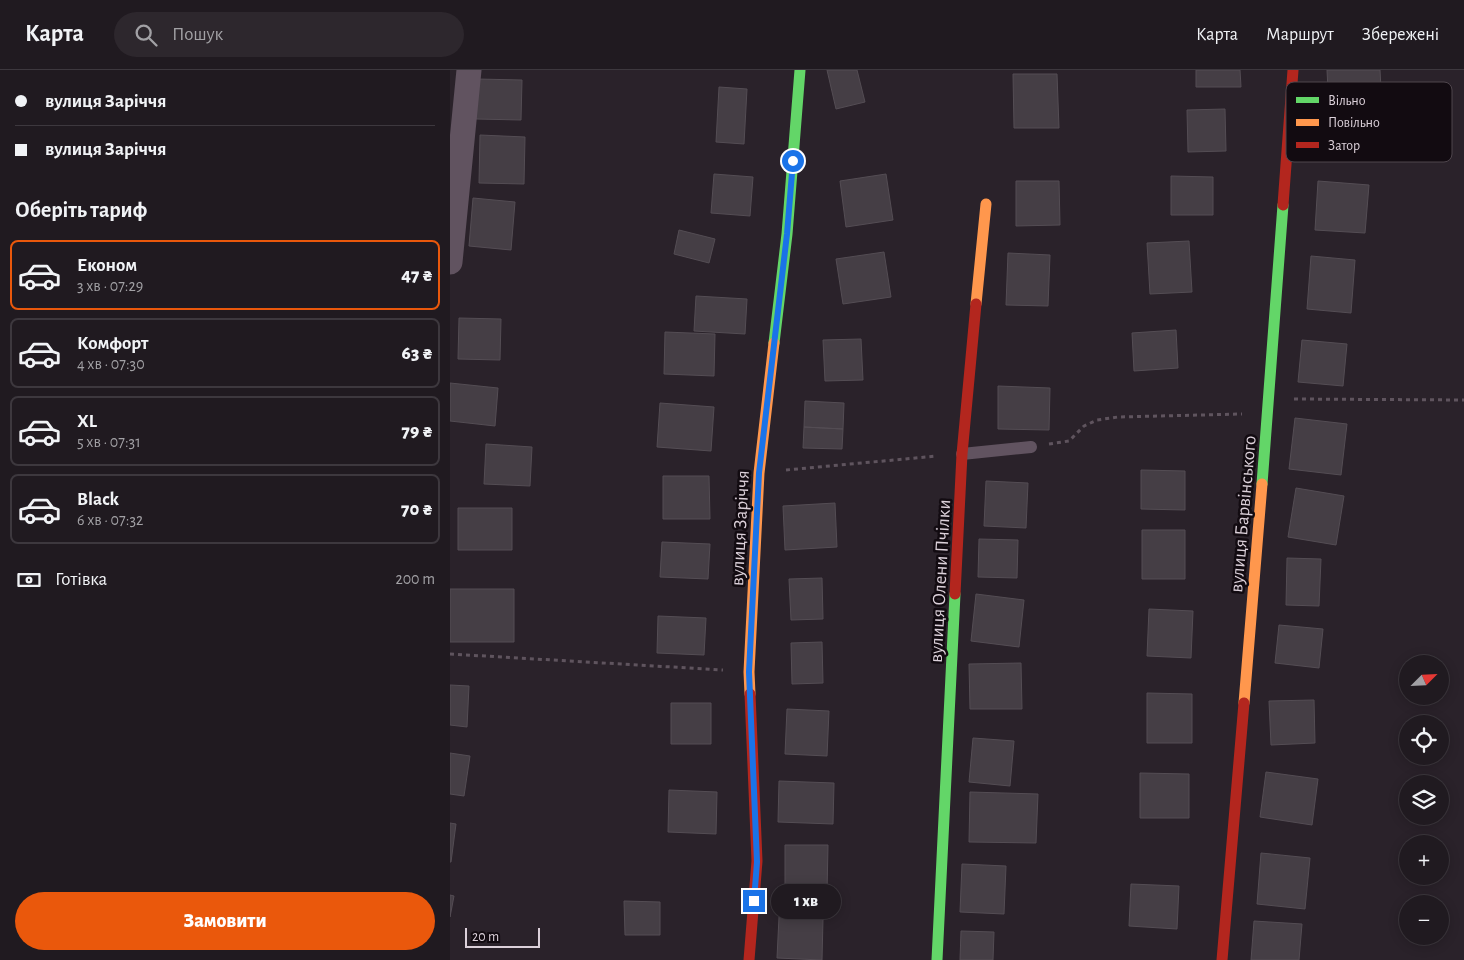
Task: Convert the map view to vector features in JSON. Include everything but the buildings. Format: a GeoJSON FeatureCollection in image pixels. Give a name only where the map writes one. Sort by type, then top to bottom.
{"type":"FeatureCollection","features":[{"type":"Feature","properties":{"kind":"street"},"geometry":{"type":"LineString","coordinates":[[450,262],[469,70]]}},
{"type":"Feature","properties":{"kind":"street","name":"вулиця Заріччя"},"geometry":{"type":"LineString","coordinates":[[749,960],[757,862],[749,672],[759,473],[787,234],[800,70]]}},
{"type":"Feature","properties":{"kind":"street","name":"вулиця Барвінського"},"geometry":{"type":"LineString","coordinates":[[1222,960],[1268,414],[1286,162]]}},
{"type":"Feature","properties":{"kind":"street","name":"вулиця Олени Пчілки"},"geometry":{"type":"LineString","coordinates":[[937,960],[962,454],[986,204]]}},
{"type":"Feature","properties":{"kind":"lane"},"geometry":{"type":"LineString","coordinates":[[962,454],[1031,447]]}},
{"type":"Feature","properties":{"kind":"path"},"geometry":{"type":"LineString","coordinates":[[1269,398],[1464,400]]}},
{"type":"Feature","properties":{"kind":"path"},"geometry":{"type":"LineString","coordinates":[[1031,447],[1069,441],[1084,426],[1097,420],[1118,417],[1268,414]]}},
{"type":"Feature","properties":{"kind":"path"},"geometry":{"type":"LineString","coordinates":[[759,473],[962,454]]}},
{"type":"Feature","properties":{"kind":"path"},"geometry":{"type":"LineString","coordinates":[[450,654],[749,672]]}},
{"type":"Feature","properties":{"kind":"traffic: fast"},"geometry":{"type":"LineString","coordinates":[[774,343],[787,234],[800,70]]}},
{"type":"Feature","properties":{"kind":"traffic: fast"},"geometry":{"type":"LineString","coordinates":[[1262,484],[1283,205]]}},
{"type":"Feature","properties":{"kind":"traffic: fast"},"geometry":{"type":"LineString","coordinates":[[937,960],[955,594]]}},
{"type":"Feature","properties":{"kind":"traffic: slow"},"geometry":{"type":"LineString","coordinates":[[976,304],[986,204]]}},
{"type":"Feature","properties":{"kind":"traffic: slow"},"geometry":{"type":"LineString","coordinates":[[750,694],[749,672],[759,473],[774,343]]}},
{"type":"Feature","properties":{"kind":"traffic: slow"},"geometry":{"type":"LineString","coordinates":[[1244,703],[1262,484]]}},
{"type":"Feature","properties":{"kind":"traffic: jam"},"geometry":{"type":"LineString","coordinates":[[1292,82],[1293,70]]}},
{"type":"Feature","properties":{"kind":"traffic: jam"},"geometry":{"type":"LineString","coordinates":[[1283,205],[1286,162]]}},
{"type":"Feature","properties":{"kind":"traffic: jam"},"geometry":{"type":"LineString","coordinates":[[955,594],[962,454],[976,304]]}},
{"type":"Feature","properties":{"kind":"traffic: jam"},"geometry":{"type":"LineString","coordinates":[[749,960],[757,861],[750,694]]}},
{"type":"Feature","properties":{"kind":"traffic: jam"},"geometry":{"type":"LineString","coordinates":[[1222,960],[1244,703]]}},
{"type":"Feature","properties":{"kind":"route"},"geometry":{"type":"LineString","coordinates":[[754,901],[757,862],[749,672],[759,473],[787,234],[793,161]]}}]}
